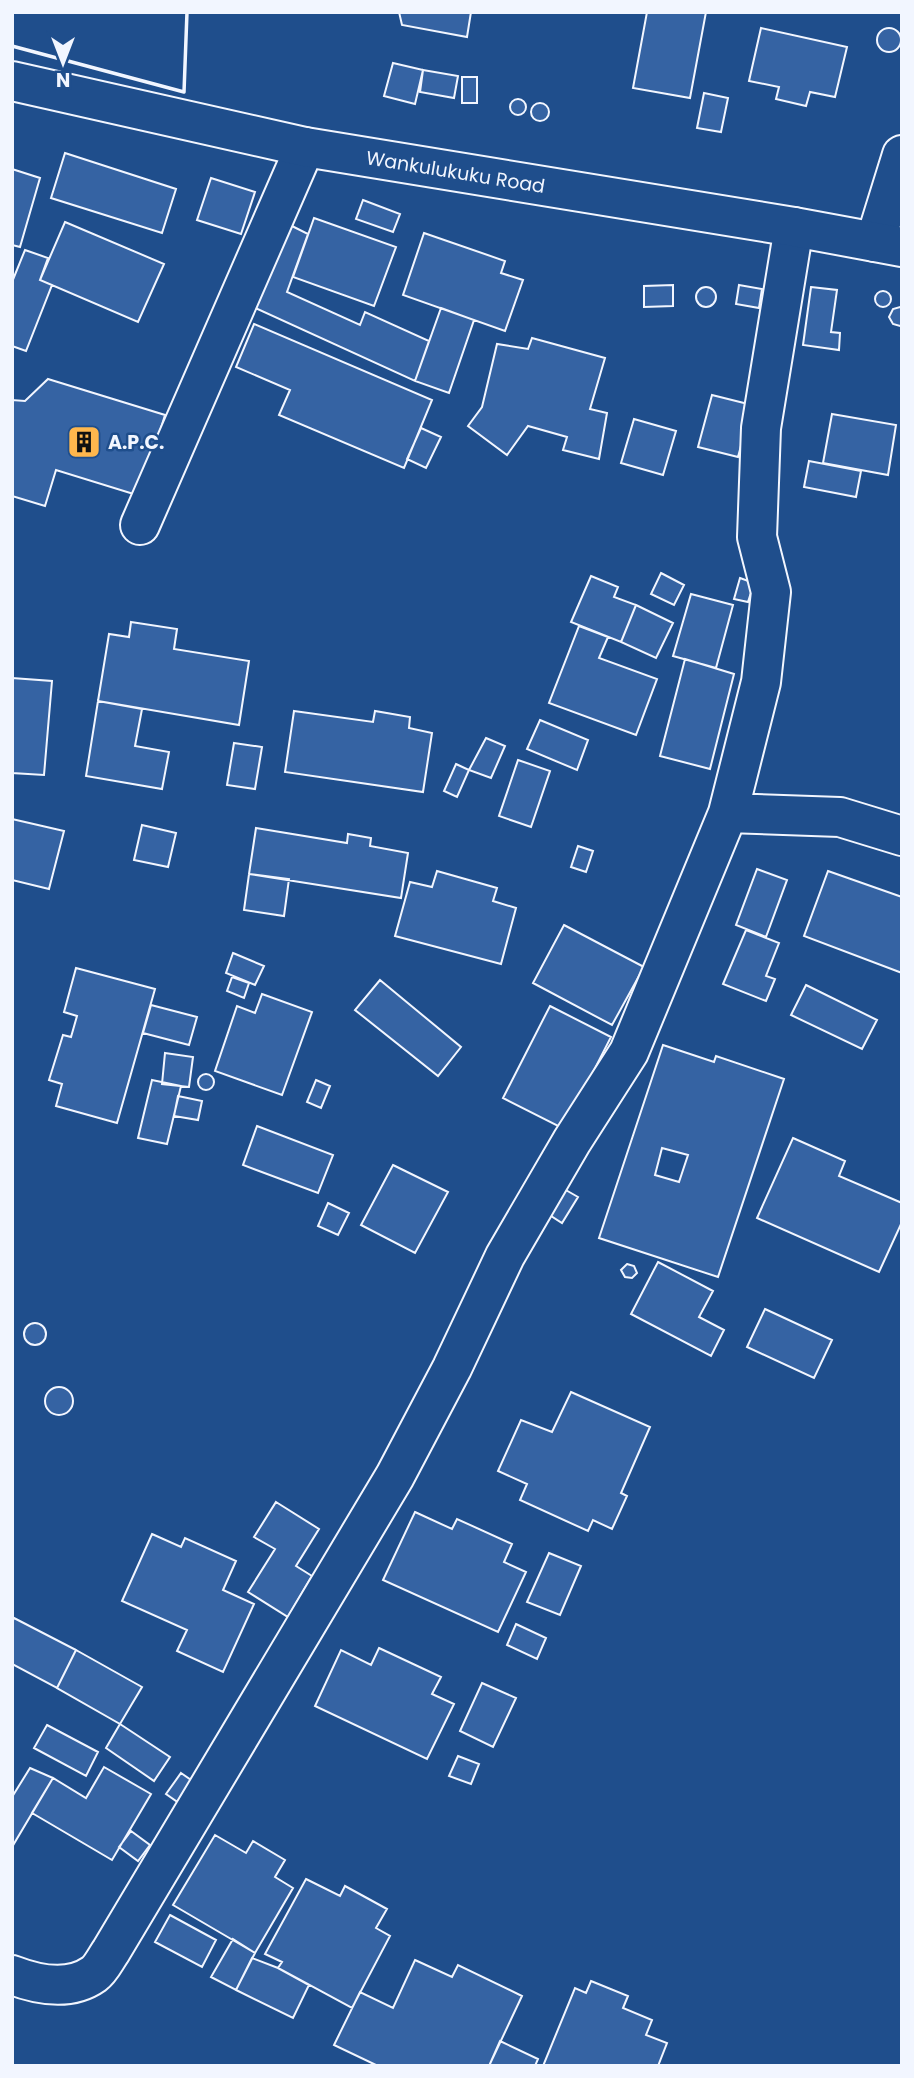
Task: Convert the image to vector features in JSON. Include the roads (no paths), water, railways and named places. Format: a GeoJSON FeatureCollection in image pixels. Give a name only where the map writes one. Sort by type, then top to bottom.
{"type":"FeatureCollection","features":[{"type":"Feature","properties":{"kind":"street","name":"Wankulukuku Road"},"geometry":{"type":"LineString","coordinates":[[12,81],[305,147],[888,244]]}},
{"type":"Feature","properties":{"kind":"street"},"geometry":{"type":"LineString","coordinates":[[140,524],[305,147]]}},
{"type":"Feature","properties":{"kind":"street"},"geometry":{"type":"LineString","coordinates":[[888,244],[902,155]]}},
{"type":"Feature","properties":{"kind":"street"},"geometry":{"type":"LineString","coordinates":[[12,1975],[43,1985],[73,1983],[96,1973],[111,1951],[395,1476],[452,1367],[505,1255],[572,1141],[629,1052],[728,813],[761,682],[771,592],[757,537],[761,428],[794,227]]}},
{"type":"Feature","properties":{"kind":"street"},"geometry":{"type":"LineString","coordinates":[[728,813],[840,817],[902,836]]}},
{"type":"Feature","properties":{"kind":"place","name":"A.P.C."},"geometry":{"type":"Point","coordinates":[84,442]}}]}
